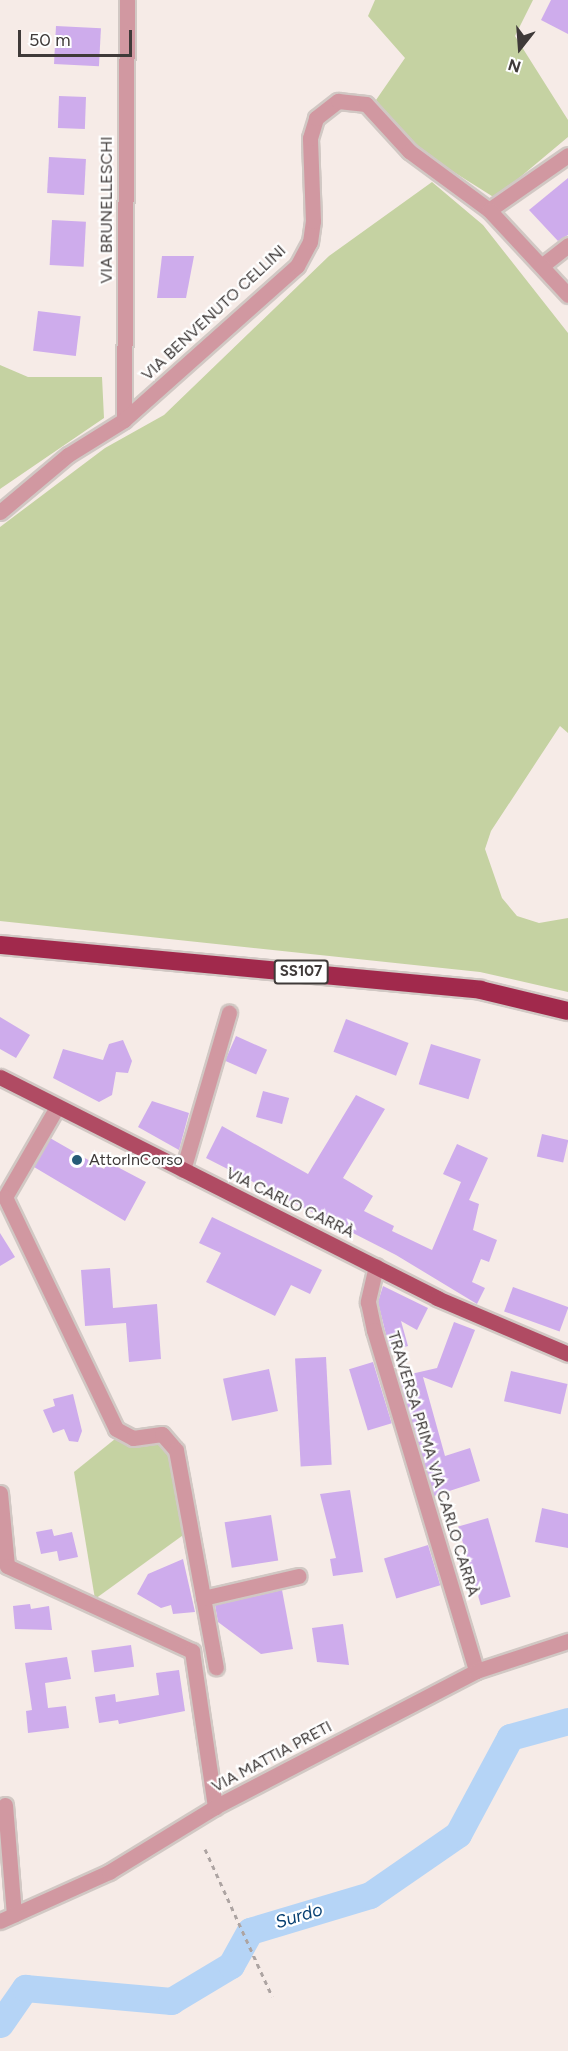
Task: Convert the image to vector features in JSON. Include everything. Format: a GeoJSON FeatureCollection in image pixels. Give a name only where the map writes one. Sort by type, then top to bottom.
{"type":"FeatureCollection","features":[{"type":"Feature","properties":{"kind":"highway","name":"SS107"},"geometry":{"type":"LineString","coordinates":[[0,943],[481,990],[563,1010]]}},
{"type":"Feature","properties":{"kind":"main road","name":"VIA CARLO CARRÀ"},"geometry":{"type":"LineString","coordinates":[[0,1077],[499,1328],[568,1354]]}},
{"type":"Feature","properties":{"kind":"street","name":"VIA BRUNELLESCHI"},"geometry":{"type":"LineString","coordinates":[[124,420],[127,0]]}},
{"type":"Feature","properties":{"kind":"street","name":"VIA BENVENUTO CELLINI"},"geometry":{"type":"LineString","coordinates":[[0,512],[68,455],[124,420],[297,266],[310,242],[313,221],[310,138],[325,108],[338,101],[366,104],[409,151],[489,210],[544,264],[568,295]]}},
{"type":"Feature","properties":{"kind":"street"},"geometry":{"type":"LineString","coordinates":[[489,210],[568,155]]}},
{"type":"Feature","properties":{"kind":"street"},"geometry":{"type":"LineString","coordinates":[[544,264],[568,245]]}},
{"type":"Feature","properties":{"kind":"street"},"geometry":{"type":"LineString","coordinates":[[183,1170],[229,1013]]}},
{"type":"Feature","properties":{"kind":"street"},"geometry":{"type":"LineString","coordinates":[[57,1107],[5,1197],[116,1429],[133,1438],[162,1434],[173,1444],[216,1667]]}},
{"type":"Feature","properties":{"kind":"street","name":"TRAVERSA PRIMA VIA CARLO CARRÀ"},"geometry":{"type":"LineString","coordinates":[[376,1266],[368,1302],[374,1330],[476,1671]]}},
{"type":"Feature","properties":{"kind":"street"},"geometry":{"type":"LineString","coordinates":[[0,1493],[6,1522],[7,1566],[192,1652],[215,1807]]}},
{"type":"Feature","properties":{"kind":"street"},"geometry":{"type":"LineString","coordinates":[[202,1598],[298,1576]]}},
{"type":"Feature","properties":{"kind":"street","name":"VIA MATTIA PRETI"},"geometry":{"type":"LineString","coordinates":[[7,1918],[109,1872],[215,1807],[476,1671],[568,1641]]}},
{"type":"Feature","properties":{"kind":"street"},"geometry":{"type":"LineString","coordinates":[[5,1805],[7,1918]]}},
{"type":"Feature","properties":{"kind":"path"},"geometry":{"type":"LineString","coordinates":[[205,1849],[272,1996]]}},
{"type":"Feature","properties":{"kind":"green space"},"geometry":{"type":"Polygon","coordinates":[[[375,0],[533,0],[515,36],[568,120],[568,137],[495,198],[414,147],[376,100],[405,58],[368,16],[375,0]]]}},
{"type":"Feature","properties":{"kind":"green space"},"geometry":{"type":"Polygon","coordinates":[[[432,182],[483,225],[568,333],[568,733],[560,726],[491,831],[485,849],[502,898],[517,916],[539,923],[568,918],[568,992],[480,972],[0,921],[0,527],[105,448],[164,415],[329,256],[432,182]]]}},
{"type":"Feature","properties":{"kind":"green space"},"geometry":{"type":"Polygon","coordinates":[[[0,365],[28,377],[102,377],[104,418],[0,489],[0,365]]]}},
{"type":"Feature","properties":{"kind":"green space"},"geometry":{"type":"Polygon","coordinates":[[[150,1438],[167,1442],[186,1533],[95,1599],[74,1472],[115,1439],[150,1438]]]}},
{"type":"Feature","properties":{"kind":"building"},"geometry":{"type":"Polygon","coordinates":[[[551,0],[568,0],[568,34],[541,20],[551,0]]]}},
{"type":"Feature","properties":{"kind":"building"},"geometry":{"type":"Polygon","coordinates":[[[56,26],[101,28],[99,66],[54,64],[56,26]]]}},
{"type":"Feature","properties":{"kind":"building"},"geometry":{"type":"Polygon","coordinates":[[[59,96],[86,97],[85,129],[58,128],[59,96]]]}},
{"type":"Feature","properties":{"kind":"building"},"geometry":{"type":"Polygon","coordinates":[[[49,157],[86,159],[84,195],[47,193],[49,157]]]}},
{"type":"Feature","properties":{"kind":"building"},"geometry":{"type":"Polygon","coordinates":[[[568,178],[568,235],[558,241],[529,210],[568,178]]]}},
{"type":"Feature","properties":{"kind":"building"},"geometry":{"type":"Polygon","coordinates":[[[52,220],[86,222],[84,267],[50,265],[52,220]]]}},
{"type":"Feature","properties":{"kind":"building"},"geometry":{"type":"Polygon","coordinates":[[[162,256],[194,256],[186,298],[157,298],[162,256]]]}},
{"type":"Feature","properties":{"kind":"building"},"geometry":{"type":"Polygon","coordinates":[[[38,311],[81,316],[76,356],[33,351],[38,311]]]}},
{"type":"Feature","properties":{"kind":"building"},"geometry":{"type":"Polygon","coordinates":[[[0,1017],[30,1035],[16,1058],[0,1049],[0,1017]]]}},
{"type":"Feature","properties":{"kind":"building"},"geometry":{"type":"Polygon","coordinates":[[[346,1019],[409,1043],[396,1076],[333,1052],[346,1019]]]}},
{"type":"Feature","properties":{"kind":"building"},"geometry":{"type":"Polygon","coordinates":[[[236,1036],[267,1050],[256,1074],[225,1061],[236,1036]]]}},
{"type":"Feature","properties":{"kind":"building"},"geometry":{"type":"Polygon","coordinates":[[[123,1040],[132,1061],[128,1073],[116,1072],[112,1095],[99,1102],[53,1078],[63,1049],[103,1060],[109,1044],[123,1040]]]}},
{"type":"Feature","properties":{"kind":"building"},"geometry":{"type":"Polygon","coordinates":[[[431,1044],[481,1059],[468,1099],[419,1084],[431,1044]]]}},
{"type":"Feature","properties":{"kind":"building"},"geometry":{"type":"Polygon","coordinates":[[[263,1091],[289,1098],[282,1124],[256,1117],[263,1091]]]}},
{"type":"Feature","properties":{"kind":"building"},"geometry":{"type":"Polygon","coordinates":[[[356,1095],[385,1109],[343,1178],[373,1196],[364,1211],[394,1226],[392,1231],[432,1250],[461,1182],[443,1174],[457,1144],[488,1158],[469,1200],[479,1204],[473,1230],[497,1240],[489,1262],[481,1259],[472,1282],[485,1288],[477,1304],[396,1255],[206,1158],[222,1126],[308,1174],[356,1095]]]}},
{"type":"Feature","properties":{"kind":"building"},"geometry":{"type":"Polygon","coordinates":[[[152,1101],[189,1113],[179,1150],[138,1127],[152,1101]]]}},
{"type":"Feature","properties":{"kind":"building"},"geometry":{"type":"Polygon","coordinates":[[[542,1134],[568,1140],[563,1162],[537,1156],[542,1134]]]}},
{"type":"Feature","properties":{"kind":"building"},"geometry":{"type":"Polygon","coordinates":[[[50,1138],[104,1169],[108,1162],[146,1182],[125,1221],[34,1167],[50,1138]]]}},
{"type":"Feature","properties":{"kind":"building"},"geometry":{"type":"Polygon","coordinates":[[[212,1217],[322,1270],[310,1294],[291,1285],[275,1316],[206,1282],[221,1253],[199,1243],[212,1217]]]}},
{"type":"Feature","properties":{"kind":"building"},"geometry":{"type":"Polygon","coordinates":[[[0,1233],[15,1257],[0,1266],[0,1233]]]}},
{"type":"Feature","properties":{"kind":"building"},"geometry":{"type":"Polygon","coordinates":[[[110,1268],[113,1308],[157,1304],[161,1359],[129,1362],[126,1323],[85,1326],[81,1270],[110,1268]]]}},
{"type":"Feature","properties":{"kind":"building"},"geometry":{"type":"Polygon","coordinates":[[[383,1286],[428,1308],[417,1330],[401,1321],[408,1346],[390,1351],[378,1302],[383,1286]]]}},
{"type":"Feature","properties":{"kind":"building"},"geometry":{"type":"Polygon","coordinates":[[[513,1287],[568,1307],[560,1332],[504,1311],[513,1287]]]}},
{"type":"Feature","properties":{"kind":"building"},"geometry":{"type":"Polygon","coordinates":[[[454,1322],[475,1330],[452,1388],[423,1377],[445,1456],[470,1448],[480,1481],[434,1496],[398,1377],[437,1368],[454,1322]]]}},
{"type":"Feature","properties":{"kind":"building"},"geometry":{"type":"Polygon","coordinates":[[[326,1357],[332,1465],[301,1466],[295,1359],[326,1357]]]}},
{"type":"Feature","properties":{"kind":"building"},"geometry":{"type":"Polygon","coordinates":[[[373,1362],[392,1423],[368,1431],[349,1369],[373,1362]]]}},
{"type":"Feature","properties":{"kind":"building"},"geometry":{"type":"Polygon","coordinates":[[[269,1369],[278,1411],[232,1421],[223,1379],[269,1369]]]}},
{"type":"Feature","properties":{"kind":"building"},"geometry":{"type":"Polygon","coordinates":[[[511,1371],[568,1384],[561,1414],[504,1401],[511,1371]]]}},
{"type":"Feature","properties":{"kind":"building"},"geometry":{"type":"Polygon","coordinates":[[[73,1394],[82,1431],[78,1442],[69,1441],[64,1429],[53,1433],[43,1410],[55,1406],[53,1399],[73,1394]]]}},
{"type":"Feature","properties":{"kind":"building"},"geometry":{"type":"Polygon","coordinates":[[[350,1490],[363,1572],[333,1576],[330,1559],[336,1558],[320,1494],[350,1490]]]}},
{"type":"Feature","properties":{"kind":"building"},"geometry":{"type":"Polygon","coordinates":[[[542,1508],[568,1514],[568,1548],[535,1542],[542,1508]]]}},
{"type":"Feature","properties":{"kind":"building"},"geometry":{"type":"Polygon","coordinates":[[[271,1515],[278,1560],[232,1568],[225,1522],[271,1515]]]}},
{"type":"Feature","properties":{"kind":"building"},"geometry":{"type":"Polygon","coordinates":[[[488,1518],[511,1597],[481,1605],[458,1527],[488,1518]]]}},
{"type":"Feature","properties":{"kind":"building"},"geometry":{"type":"Polygon","coordinates":[[[52,1529],[54,1536],[72,1532],[78,1557],[59,1561],[57,1551],[41,1554],[36,1532],[52,1529]]]}},
{"type":"Feature","properties":{"kind":"building"},"geometry":{"type":"Polygon","coordinates":[[[428,1545],[440,1585],[396,1599],[384,1558],[428,1545]]]}},
{"type":"Feature","properties":{"kind":"building"},"geometry":{"type":"Polygon","coordinates":[[[183,1559],[195,1612],[173,1614],[171,1605],[161,1608],[137,1594],[148,1574],[183,1559]]]}},
{"type":"Feature","properties":{"kind":"building"},"geometry":{"type":"Polygon","coordinates":[[[282,1590],[293,1649],[261,1654],[218,1622],[215,1605],[282,1590]]]}},
{"type":"Feature","properties":{"kind":"building"},"geometry":{"type":"Polygon","coordinates":[[[30,1604],[31,1609],[49,1606],[52,1630],[15,1629],[13,1606],[30,1604]]]}},
{"type":"Feature","properties":{"kind":"building"},"geometry":{"type":"Polygon","coordinates":[[[343,1624],[349,1665],[317,1662],[312,1628],[343,1624]]]}},
{"type":"Feature","properties":{"kind":"building"},"geometry":{"type":"Polygon","coordinates":[[[131,1645],[134,1667],[94,1672],[91,1651],[131,1645]]]}},
{"type":"Feature","properties":{"kind":"building"},"geometry":{"type":"Polygon","coordinates":[[[67,1657],[71,1679],[45,1683],[48,1708],[66,1706],[69,1728],[28,1733],[26,1711],[32,1710],[25,1663],[67,1657]]]}},
{"type":"Feature","properties":{"kind":"building"},"geometry":{"type":"Polygon","coordinates":[[[179,1670],[185,1711],[119,1724],[118,1720],[99,1723],[95,1697],[115,1694],[116,1702],[159,1695],[156,1673],[179,1670]]]}},
{"type":"Feature","properties":{"kind":"waterway","name":"Surdo"},"geometry":{"type":"LineString","coordinates":[[0,2024],[25,1988],[171,2001],[231,1965],[250,1931],[370,1895],[458,1834],[510,1737],[568,1721]]}},
{"type":"Feature","properties":{"kind":"place","name":"AttorInCorso"},"geometry":{"type":"Point","coordinates":[77,1160]}}]}
